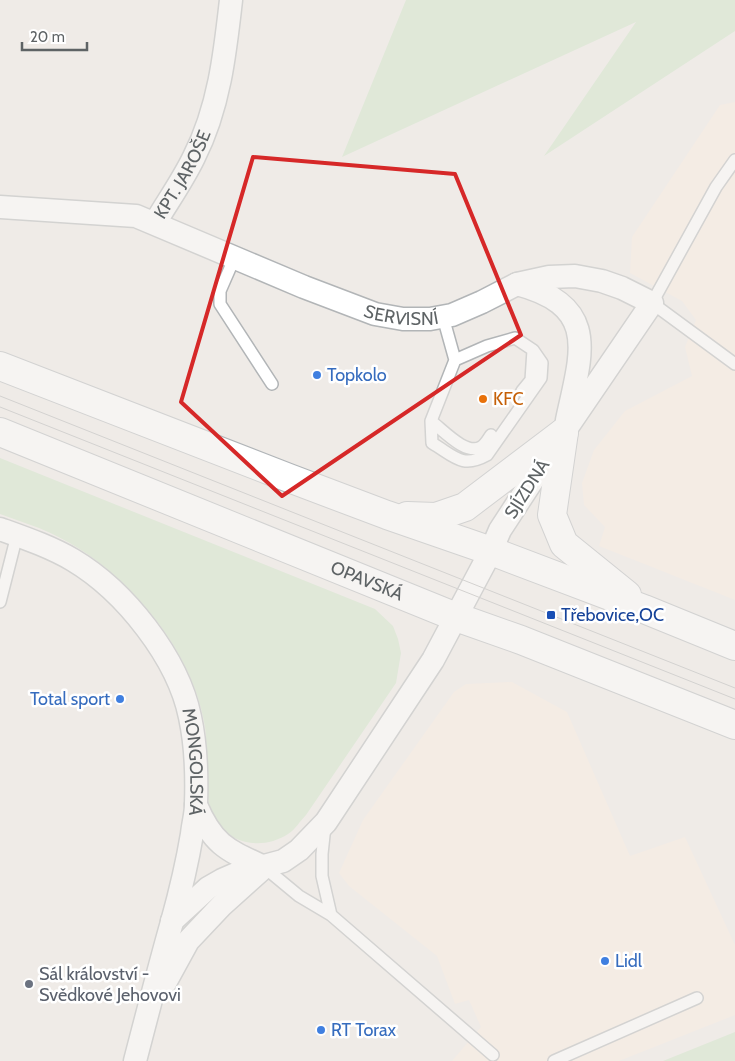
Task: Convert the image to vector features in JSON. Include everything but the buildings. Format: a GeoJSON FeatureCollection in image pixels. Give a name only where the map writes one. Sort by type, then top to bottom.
{"type":"FeatureCollection","features":[{"type":"Feature","properties":{"kind":"main road"},"geometry":{"type":"LineString","coordinates":[[0,366],[387,515],[491,551],[644,609],[735,646]]}},
{"type":"Feature","properties":{"kind":"main road","name":"OPAVSKÁ"},"geometry":{"type":"LineString","coordinates":[[0,432],[456,617],[521,640],[735,725]]}},
{"type":"Feature","properties":{"kind":"main road"},"geometry":{"type":"LineString","coordinates":[[387,515],[436,517],[465,507],[564,432]]}},
{"type":"Feature","properties":{"kind":"main road"},"geometry":{"type":"LineString","coordinates":[[564,432],[552,515],[564,544],[644,609]]}},
{"type":"Feature","properties":{"kind":"street","name":"KPT. JAROŠE"},"geometry":{"type":"LineString","coordinates":[[0,207],[122,214],[136,216],[155,223],[194,157],[206,127],[219,86],[231,0]]}},
{"type":"Feature","properties":{"kind":"street","name":"SERVISNÍ"},"geometry":{"type":"LineString","coordinates":[[155,223],[234,259],[383,316],[410,320],[443,317],[469,308],[517,284],[549,277],[584,278],[612,284],[652,303]]}},
{"type":"Feature","properties":{"kind":"street"},"geometry":{"type":"LineString","coordinates":[[517,284],[537,290],[555,299],[570,313],[576,328],[580,342],[580,357],[564,432]]}},
{"type":"Feature","properties":{"kind":"street","name":"SJÍZDNÁ"},"geometry":{"type":"LineString","coordinates":[[264,867],[283,861],[300,850],[326,822],[433,660],[491,551],[500,530],[652,303]]}},
{"type":"Feature","properties":{"kind":"street","name":"MONGOLSKÁ"},"geometry":{"type":"LineString","coordinates":[[9,532],[73,560],[98,578],[132,612],[160,646],[178,682],[190,716],[193,735],[196,805],[186,872],[135,1061]]}},
{"type":"Feature","properties":{"kind":"street"},"geometry":{"type":"LineString","coordinates":[[196,805],[205,825],[214,838],[226,848],[264,867]]}},
{"type":"Feature","properties":{"kind":"street"},"geometry":{"type":"LineString","coordinates":[[172,921],[208,888],[238,873],[264,867]]}},
{"type":"Feature","properties":{"kind":"street"},"geometry":{"type":"LineString","coordinates":[[145,1022],[188,941],[222,905],[264,867]]}},
{"type":"Feature","properties":{"kind":"lane","name":"SJÍZDNÁ"},"geometry":{"type":"LineString","coordinates":[[652,303],[716,187],[735,160]]}},
{"type":"Feature","properties":{"kind":"lane"},"geometry":{"type":"LineString","coordinates":[[234,259],[220,291],[220,304],[272,384]]}},
{"type":"Feature","properties":{"kind":"lane"},"geometry":{"type":"LineString","coordinates":[[652,303],[735,364]]}},
{"type":"Feature","properties":{"kind":"lane"},"geometry":{"type":"LineString","coordinates":[[443,317],[455,360],[431,421],[432,443],[461,461],[474,462],[486,455],[541,378],[542,363],[533,350],[514,338],[487,346],[455,360]]}},
{"type":"Feature","properties":{"kind":"lane"},"geometry":{"type":"LineString","coordinates":[[431,421],[465,447],[475,450],[483,446],[531,380],[533,350]]}},
{"type":"Feature","properties":{"kind":"lane","name":"MONGOLSKÁ"},"geometry":{"type":"LineString","coordinates":[[0,602],[9,532]]}},
{"type":"Feature","properties":{"kind":"lane"},"geometry":{"type":"LineString","coordinates":[[326,822],[322,854],[322,876],[331,915]]}},
{"type":"Feature","properties":{"kind":"lane"},"geometry":{"type":"LineString","coordinates":[[264,867],[298,896],[331,915],[494,1059]]}},
{"type":"Feature","properties":{"kind":"lane"},"geometry":{"type":"LineString","coordinates":[[554,1061],[697,998]]}},
{"type":"Feature","properties":{"kind":"highlighted area"},"geometry":{"type":"Polygon","coordinates":[[[253,157],[455,174],[521,335],[282,496],[181,402],[253,157]]]}},
{"type":"Feature","properties":{"kind":"shaded area"},"geometry":{"type":"Polygon","coordinates":[[[735,102],[735,600],[599,546],[605,527],[584,505],[582,483],[594,450],[625,411],[692,376],[685,347],[696,320],[682,301],[630,273],[632,237],[720,105],[735,102]]]}},
{"type":"Feature","properties":{"kind":"shaded area"},"geometry":{"type":"Polygon","coordinates":[[[512,682],[567,712],[630,856],[685,837],[735,945],[735,1015],[619,1061],[452,1061],[481,1027],[469,1000],[455,1004],[437,956],[349,886],[339,873],[363,820],[454,692],[466,684],[512,682]]]}},
{"type":"Feature","properties":{"kind":"green space"},"geometry":{"type":"Polygon","coordinates":[[[406,0],[735,0],[735,31],[544,156],[636,22],[342,157],[406,0]]]}},
{"type":"Feature","properties":{"kind":"green space"},"geometry":{"type":"Polygon","coordinates":[[[0,458],[375,609],[393,626],[401,653],[396,683],[306,815],[291,832],[270,842],[250,843],[232,837],[217,823],[212,813],[207,790],[206,738],[200,704],[193,683],[172,643],[159,624],[130,590],[97,561],[59,537],[0,514],[0,458]]]}},
{"type":"Feature","properties":{"kind":"green space"},"geometry":{"type":"Polygon","coordinates":[[[735,1032],[735,1061],[663,1061],[735,1032]]]}},
{"type":"Feature","properties":{"kind":"tram line"},"geometry":{"type":"LineString","coordinates":[[0,396],[735,688]]}},
{"type":"Feature","properties":{"kind":"tram line"},"geometry":{"type":"LineString","coordinates":[[0,407],[735,699]]}},
{"type":"Feature","properties":{"kind":"place","name":"Topkolo"},"geometry":{"type":"Point","coordinates":[317,375]}},
{"type":"Feature","properties":{"kind":"place","name":"KFC"},"geometry":{"type":"Point","coordinates":[483,399]}},
{"type":"Feature","properties":{"kind":"place","name":"Třebovice,OC"},"geometry":{"type":"Point","coordinates":[551,615]}},
{"type":"Feature","properties":{"kind":"place","name":"Total sport"},"geometry":{"type":"Point","coordinates":[120,699]}},
{"type":"Feature","properties":{"kind":"place","name":"Lidl"},"geometry":{"type":"Point","coordinates":[605,961]}},
{"type":"Feature","properties":{"kind":"place","name":"Sál království - Svědkové Jehovovi"},"geometry":{"type":"Point","coordinates":[29,984]}},
{"type":"Feature","properties":{"kind":"place","name":"RT Torax"},"geometry":{"type":"Point","coordinates":[321,1030]}}]}
